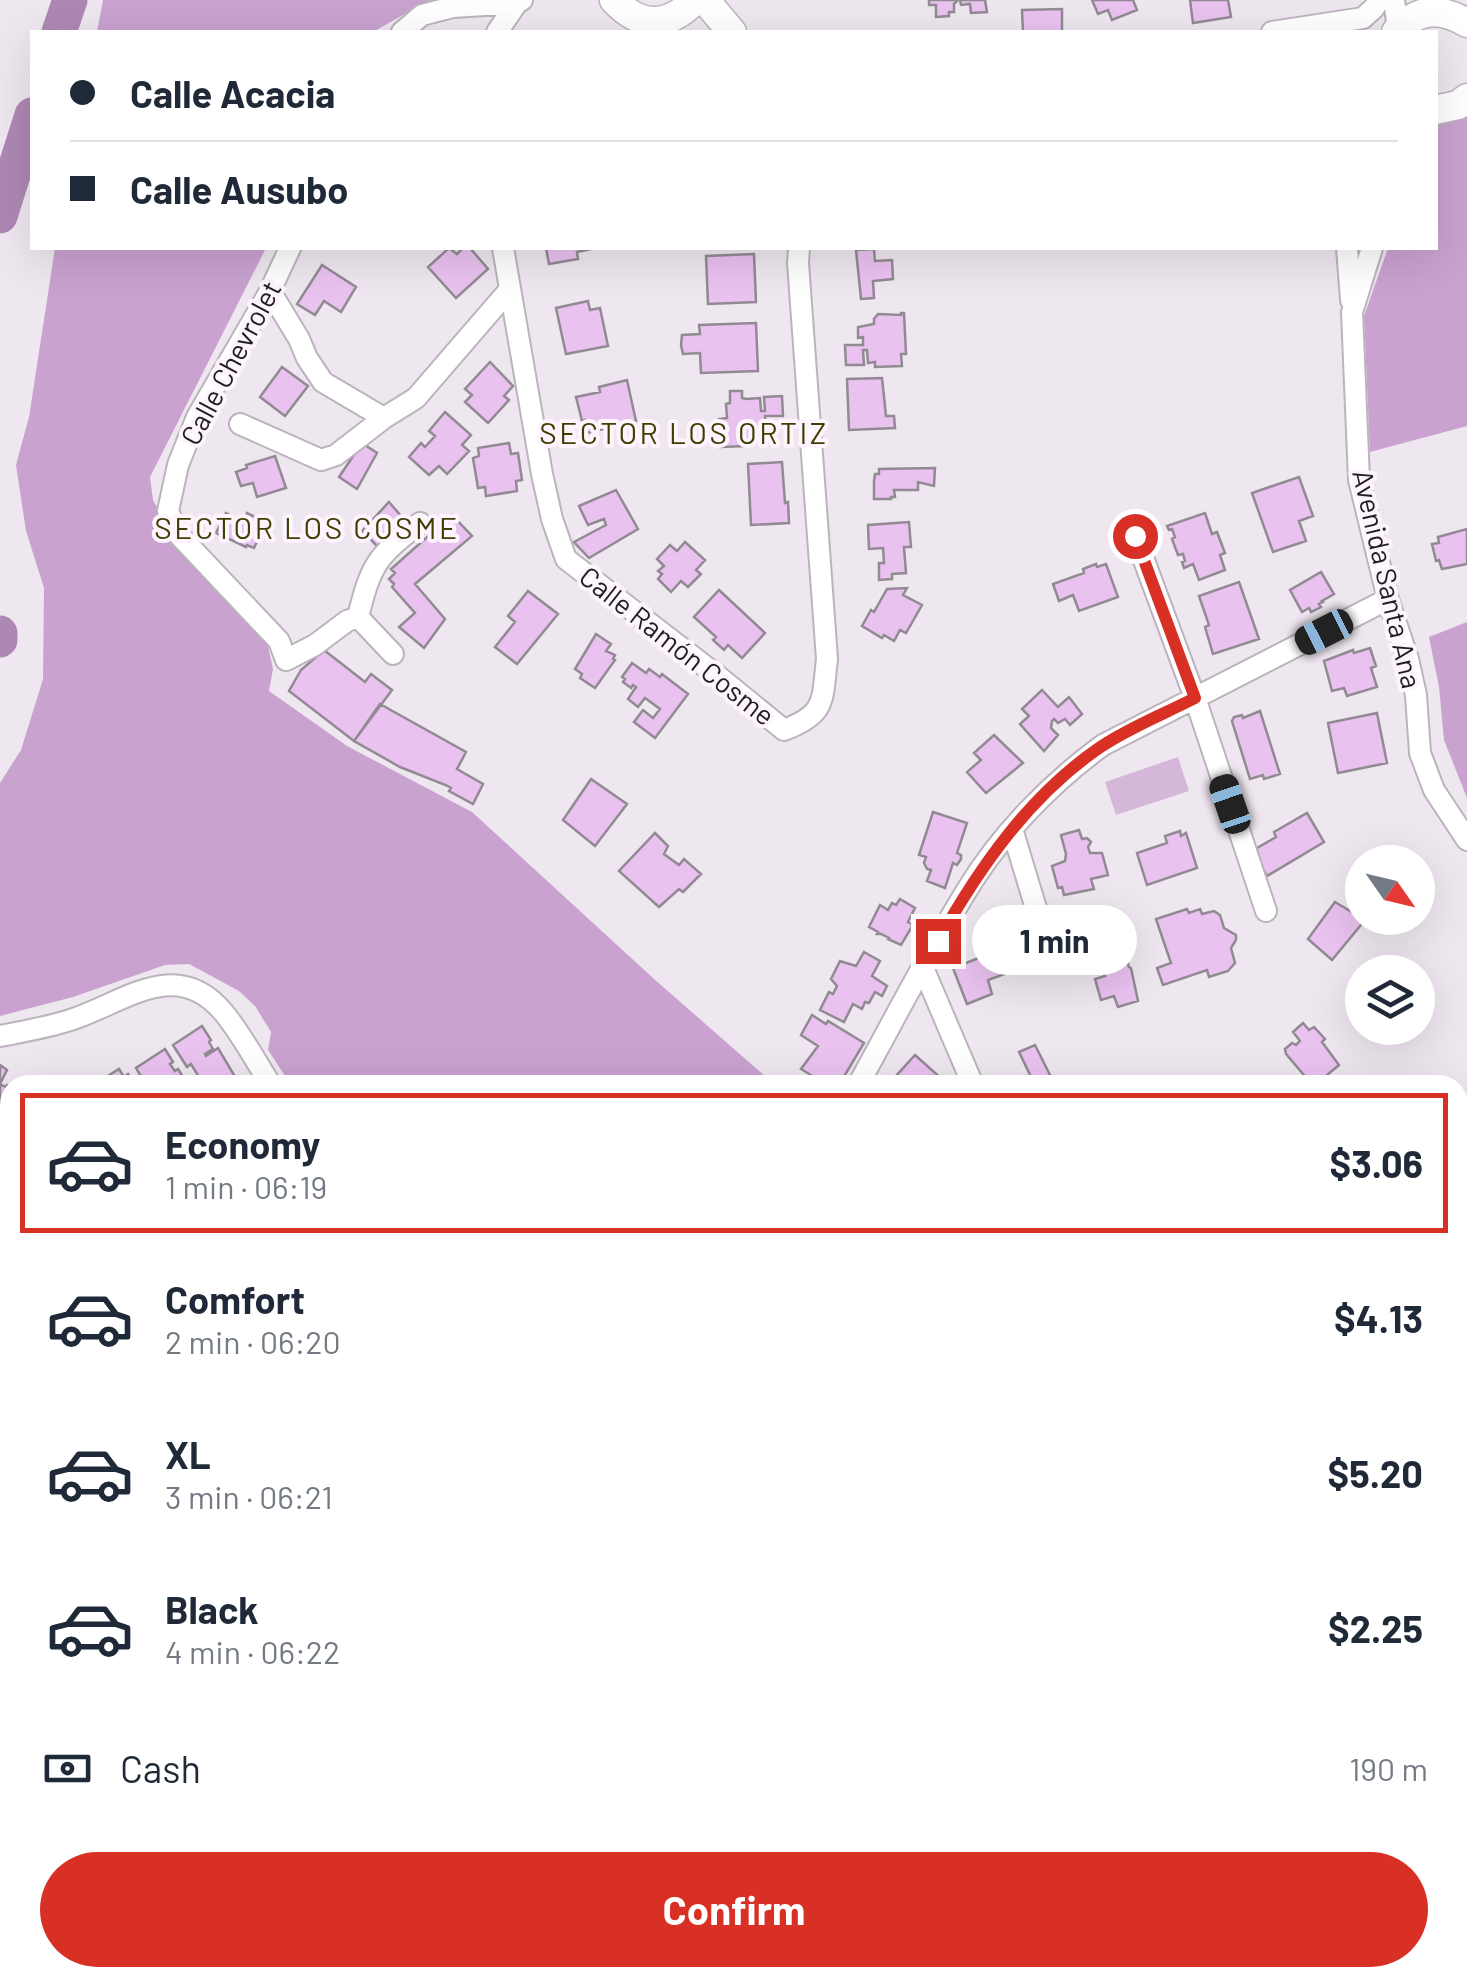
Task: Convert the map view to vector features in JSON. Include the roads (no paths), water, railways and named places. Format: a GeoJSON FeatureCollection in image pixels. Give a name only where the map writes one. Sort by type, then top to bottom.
{"type":"FeatureCollection","features":[{"type":"Feature","properties":{"kind":"main road"},"geometry":{"type":"LineString","coordinates":[[613,0],[628,14],[669,30]]}},
{"type":"Feature","properties":{"kind":"main road"},"geometry":{"type":"LineString","coordinates":[[646,21],[665,20],[682,13],[695,0]]}},
{"type":"Feature","properties":{"kind":"main road"},"geometry":{"type":"LineString","coordinates":[[705,0],[730,30]]}},
{"type":"Feature","properties":{"kind":"main road"},"geometry":{"type":"LineString","coordinates":[[1398,30],[1413,17],[1451,12]]}},
{"type":"Feature","properties":{"kind":"main road"},"geometry":{"type":"LineString","coordinates":[[1438,109],[1458,105],[1467,98]]}},
{"type":"Feature","properties":{"kind":"street"},"geometry":{"type":"LineString","coordinates":[[1285,30],[1363,18],[1379,0]]}},
{"type":"Feature","properties":{"kind":"street"},"geometry":{"type":"LineString","coordinates":[[1394,0],[1397,30]]}},
{"type":"Feature","properties":{"kind":"street"},"geometry":{"type":"LineString","coordinates":[[404,30],[422,15],[452,7],[519,1]]}},
{"type":"Feature","properties":{"kind":"street"},"geometry":{"type":"LineString","coordinates":[[498,30],[519,1]]}},
{"type":"Feature","properties":{"kind":"street","name":"Calle Chevrolet"},"geometry":{"type":"LineString","coordinates":[[289,250],[198,417],[178,464],[168,510],[178,534],[279,640],[286,660],[358,617]]}},
{"type":"Feature","properties":{"kind":"street","name":"Calle Ramón Cosme"},"geometry":{"type":"LineString","coordinates":[[504,250],[542,474],[566,559],[784,730],[815,713],[822,700],[827,659],[799,250]]}},
{"type":"Feature","properties":{"kind":"street"},"geometry":{"type":"LineString","coordinates":[[1348,250],[1352,312]]}},
{"type":"Feature","properties":{"kind":"street","name":"Avenida Santa Ana"},"geometry":{"type":"LineString","coordinates":[[1371,250],[1352,312],[1359,480],[1388,599],[1408,660],[1416,696],[1420,753],[1434,790],[1467,840]]}},
{"type":"Feature","properties":{"kind":"street"},"geometry":{"type":"LineString","coordinates":[[240,424],[321,460],[336,455],[416,398],[510,289]]}},
{"type":"Feature","properties":{"kind":"street"},"geometry":{"type":"LineString","coordinates":[[270,291],[324,382],[384,418]]}},
{"type":"Feature","properties":{"kind":"street"},"geometry":{"type":"LineString","coordinates":[[393,654],[358,617],[371,570],[388,548],[420,522]]}},
{"type":"Feature","properties":{"kind":"street"},"geometry":{"type":"LineString","coordinates":[[1135,536],[1195,698],[1266,911]]}},
{"type":"Feature","properties":{"kind":"street"},"geometry":{"type":"LineString","coordinates":[[864,1075],[967,889],[1012,829],[1070,769],[1103,745],[1388,599]]}},
{"type":"Feature","properties":{"kind":"street"},"geometry":{"type":"LineString","coordinates":[[1012,829],[1052,961]]}},
{"type":"Feature","properties":{"kind":"street"},"geometry":{"type":"LineString","coordinates":[[924,968],[969,1075]]}},
{"type":"Feature","properties":{"kind":"street"},"geometry":{"type":"LineString","coordinates":[[0,1036],[76,1018],[122,996],[168,984],[195,990],[224,1012],[265,1075]]}},
{"type":"Feature","properties":{"kind":"waterway"},"geometry":{"type":"LineString","coordinates":[[60,30],[70,0]]}},
{"type":"Feature","properties":{"kind":"waterway"},"geometry":{"type":"LineString","coordinates":[[0,216],[30,121]]}},
{"type":"Feature","properties":{"kind":"waterway"},"geometry":{"type":"LineString","coordinates":[[0,633],[0,640]]}},
{"type":"Feature","properties":{"kind":"district","name":"SECTOR LOS ORTIZ"},"geometry":{"type":"Point","coordinates":[684,434]}},
{"type":"Feature","properties":{"kind":"district","name":"SECTOR LOS COSME"},"geometry":{"type":"Point","coordinates":[307,529]}}]}
